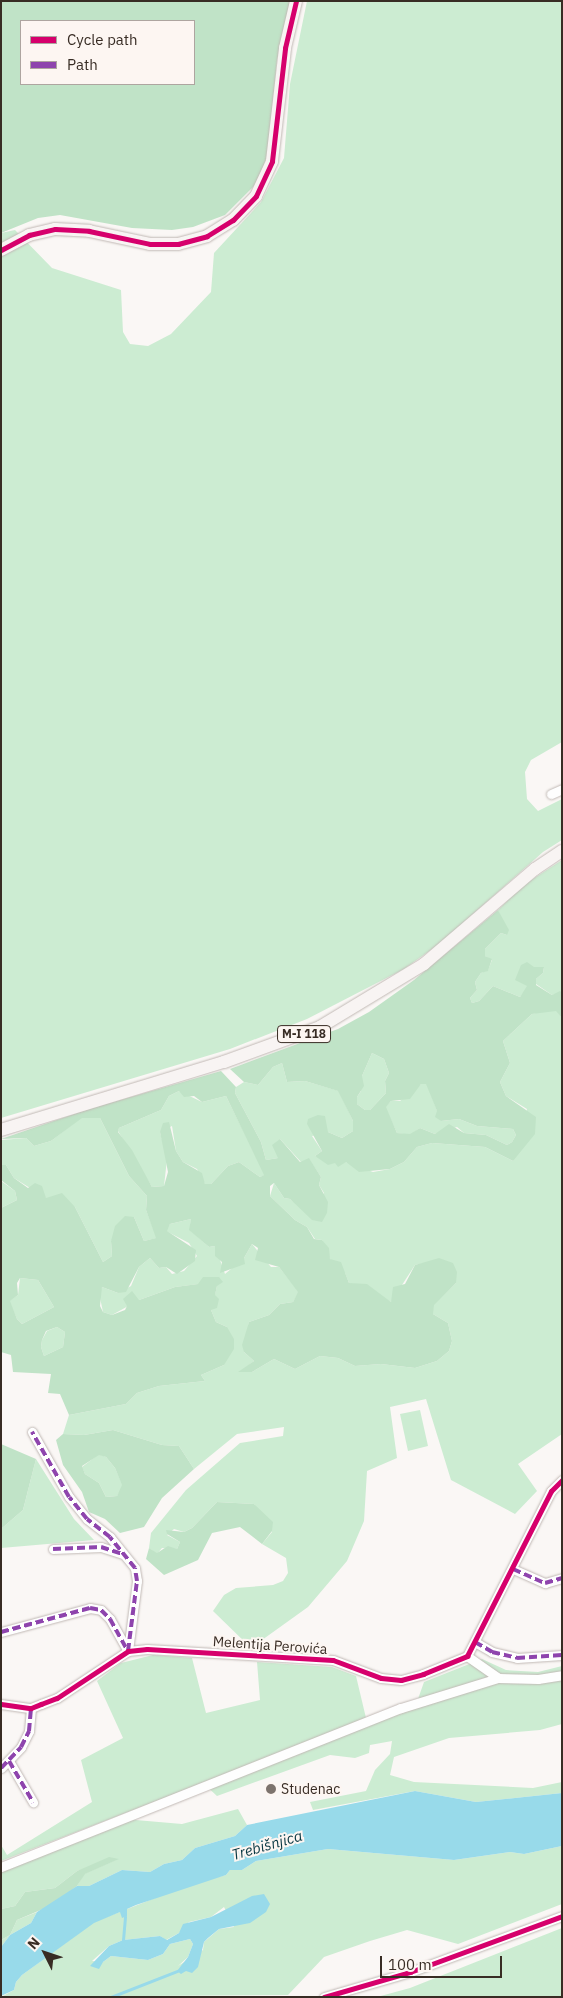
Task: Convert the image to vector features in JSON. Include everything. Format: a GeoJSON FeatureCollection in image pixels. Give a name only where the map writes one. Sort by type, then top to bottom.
{"type":"FeatureCollection","features":[{"type":"Feature","properties":{"kind":"main road"},"geometry":{"type":"LineString","coordinates":[[1,250],[29,235],[55,228],[89,231],[159,245],[178,244],[207,236],[233,220],[256,196],[272,161],[285,48],[296,1]]}},
{"type":"Feature","properties":{"kind":"main road","name":"M-I 118"},"geometry":{"type":"LineString","coordinates":[[1,1130],[224,1062],[320,1027],[424,964],[535,868],[562,852]]}},
{"type":"Feature","properties":{"kind":"street"},"geometry":{"type":"LineString","coordinates":[[551,794],[562,789]]}},
{"type":"Feature","properties":{"kind":"street"},"geometry":{"type":"LineString","coordinates":[[1,1704],[31,1708],[57,1698],[128,1651],[137,1581],[135,1568],[69,1497],[32,1432]]}},
{"type":"Feature","properties":{"kind":"street"},"geometry":{"type":"LineString","coordinates":[[498,1678],[467,1656],[513,1569],[551,1491],[562,1480]]}},
{"type":"Feature","properties":{"kind":"street"},"geometry":{"type":"LineString","coordinates":[[53,1549],[101,1547],[123,1554]]}},
{"type":"Feature","properties":{"kind":"street"},"geometry":{"type":"LineString","coordinates":[[513,1569],[545,1583],[562,1578]]}},
{"type":"Feature","properties":{"kind":"street"},"geometry":{"type":"LineString","coordinates":[[1,1632],[90,1608],[101,1610],[110,1619],[128,1651]]}},
{"type":"Feature","properties":{"kind":"street"},"geometry":{"type":"LineString","coordinates":[[475,1642],[509,1656],[562,1655]]}},
{"type":"Feature","properties":{"kind":"street","name":"Melentija Perovića"},"geometry":{"type":"LineString","coordinates":[[128,1651],[180,1650],[333,1660],[381,1678],[401,1680],[467,1656]]}},
{"type":"Feature","properties":{"kind":"street"},"geometry":{"type":"LineString","coordinates":[[1,1867],[401,1708],[498,1678],[538,1679],[562,1675]]}},
{"type":"Feature","properties":{"kind":"street"},"geometry":{"type":"LineString","coordinates":[[1,1768],[9,1761],[29,1731],[31,1708]]}},
{"type":"Feature","properties":{"kind":"street"},"geometry":{"type":"LineString","coordinates":[[9,1761],[33,1802]]}},
{"type":"Feature","properties":{"kind":"street"},"geometry":{"type":"LineString","coordinates":[[324,1997],[410,1972],[562,1916]]}},
{"type":"Feature","properties":{"kind":"green space"},"geometry":{"type":"Polygon","coordinates":[[[1,1],[291,1],[277,60],[268,153],[258,182],[225,215],[193,227],[172,230],[132,228],[60,215],[38,218],[1,233],[1,1]]]}},
{"type":"Feature","properties":{"kind":"green space"},"geometry":{"type":"Polygon","coordinates":[[[307,1],[562,1],[562,742],[531,760],[525,772],[527,799],[538,811],[562,799],[562,840],[543,852],[439,944],[404,969],[307,1019],[230,1049],[1,1118],[1,233],[15,230],[52,268],[121,290],[123,332],[130,344],[148,346],[171,334],[211,292],[214,253],[261,202],[284,158],[290,84],[307,1]]]}},
{"type":"Feature","properties":{"kind":"green space"},"geometry":{"type":"Polygon","coordinates":[[[562,860],[562,993],[552,995],[536,984],[536,979],[543,973],[544,967],[520,997],[493,986],[479,1001],[472,1003],[470,998],[477,990],[475,982],[481,973],[488,970],[492,960],[485,956],[485,949],[501,933],[507,935],[498,910],[522,886],[562,860]]]}},
{"type":"Feature","properties":{"kind":"green space"},"geometry":{"type":"Polygon","coordinates":[[[498,910],[509,930],[507,935],[501,933],[485,949],[485,956],[492,959],[488,971],[481,973],[475,982],[477,990],[470,998],[472,1003],[479,1001],[493,986],[520,997],[527,986],[515,980],[521,965],[527,962],[534,967],[544,967],[543,973],[536,979],[536,985],[552,995],[560,991],[562,993],[562,1018],[556,1011],[532,1014],[503,1041],[510,1063],[500,1082],[506,1096],[536,1117],[535,1134],[513,1161],[485,1147],[432,1143],[417,1147],[404,1162],[390,1169],[359,1172],[346,1162],[338,1167],[335,1163],[328,1165],[315,1156],[322,1151],[307,1124],[308,1119],[318,1115],[325,1116],[328,1132],[342,1138],[353,1131],[353,1121],[338,1091],[305,1081],[287,1082],[282,1063],[273,1067],[258,1085],[244,1082],[230,1069],[338,1029],[369,1012],[414,980],[498,910]],[[372,1053],[362,1076],[364,1086],[357,1097],[357,1104],[365,1110],[370,1110],[386,1093],[385,1081],[389,1073],[384,1059],[372,1053]],[[421,1084],[410,1099],[391,1101],[386,1107],[397,1133],[410,1134],[420,1128],[435,1134],[449,1124],[464,1133],[486,1135],[507,1145],[512,1142],[516,1135],[513,1129],[477,1126],[459,1119],[441,1121],[435,1117],[437,1111],[426,1084],[421,1084]]]}},
{"type":"Feature","properties":{"kind":"green space"},"geometry":{"type":"Polygon","coordinates":[[[544,1011],[557,1011],[562,1018],[562,1434],[518,1464],[537,1491],[515,1514],[451,1480],[426,1399],[390,1407],[397,1458],[367,1471],[364,1521],[347,1561],[308,1607],[251,1648],[213,1611],[224,1595],[236,1588],[273,1585],[283,1581],[288,1573],[286,1558],[262,1544],[272,1532],[254,1504],[217,1502],[192,1528],[184,1532],[174,1529],[167,1535],[180,1542],[177,1549],[162,1548],[157,1554],[149,1548],[151,1533],[186,1490],[240,1443],[283,1436],[284,1427],[237,1434],[194,1469],[179,1446],[162,1445],[113,1430],[84,1435],[63,1434],[69,1415],[126,1404],[137,1393],[159,1386],[205,1381],[201,1375],[224,1365],[227,1327],[216,1322],[211,1310],[217,1286],[199,1284],[175,1287],[139,1300],[112,1315],[103,1312],[99,1293],[102,1287],[118,1293],[131,1286],[139,1267],[150,1258],[159,1268],[166,1267],[172,1274],[184,1271],[197,1256],[189,1243],[166,1231],[170,1224],[191,1219],[190,1230],[209,1247],[215,1246],[225,1274],[244,1258],[252,1244],[271,1267],[279,1267],[299,1292],[293,1302],[280,1304],[269,1315],[249,1322],[244,1352],[254,1361],[240,1372],[252,1372],[274,1359],[295,1369],[320,1356],[338,1358],[355,1366],[381,1364],[415,1368],[437,1361],[449,1351],[452,1341],[448,1323],[433,1314],[433,1305],[456,1283],[425,1263],[415,1265],[391,1302],[349,1283],[345,1273],[330,1259],[322,1240],[315,1239],[307,1227],[295,1220],[270,1196],[274,1183],[284,1198],[290,1199],[310,1215],[324,1193],[319,1185],[321,1177],[309,1159],[301,1162],[280,1139],[278,1158],[266,1160],[261,1142],[235,1093],[236,1087],[244,1082],[258,1085],[273,1067],[282,1063],[287,1082],[305,1081],[339,1091],[353,1121],[353,1131],[342,1138],[328,1132],[312,1136],[322,1151],[315,1156],[335,1163],[346,1162],[373,1172],[390,1169],[404,1162],[417,1147],[432,1143],[485,1147],[513,1161],[527,1109],[506,1096],[500,1082],[510,1063],[503,1041],[532,1014],[544,1011]]]}},
{"type":"Feature","properties":{"kind":"green space"},"geometry":{"type":"Polygon","coordinates":[[[372,1053],[384,1059],[389,1073],[385,1081],[386,1093],[370,1110],[365,1110],[357,1104],[357,1097],[361,1091],[362,1076],[372,1053]]]}},
{"type":"Feature","properties":{"kind":"green space"},"geometry":{"type":"Polygon","coordinates":[[[221,1071],[236,1087],[235,1093],[261,1142],[266,1160],[278,1158],[272,1145],[280,1139],[300,1162],[309,1158],[321,1177],[319,1185],[328,1202],[327,1213],[322,1222],[312,1220],[290,1199],[284,1198],[274,1183],[270,1186],[270,1196],[295,1220],[307,1227],[314,1239],[322,1240],[329,1248],[330,1259],[341,1262],[349,1283],[367,1284],[391,1302],[393,1287],[405,1284],[415,1265],[439,1258],[453,1263],[457,1272],[456,1283],[434,1305],[433,1314],[448,1323],[452,1341],[449,1351],[437,1361],[415,1368],[381,1364],[355,1366],[338,1358],[320,1356],[295,1369],[274,1359],[252,1372],[238,1372],[254,1361],[244,1352],[242,1345],[249,1322],[269,1315],[280,1304],[293,1302],[298,1292],[279,1267],[255,1260],[258,1248],[252,1244],[244,1258],[245,1264],[220,1273],[222,1262],[215,1256],[215,1246],[209,1247],[189,1230],[191,1219],[170,1224],[167,1231],[196,1250],[195,1261],[177,1274],[166,1267],[159,1268],[150,1258],[139,1267],[126,1292],[118,1293],[102,1287],[100,1306],[103,1312],[112,1315],[125,1310],[127,1306],[123,1299],[132,1291],[139,1300],[175,1287],[198,1284],[203,1277],[219,1277],[223,1282],[217,1286],[215,1295],[219,1299],[217,1308],[211,1310],[216,1322],[227,1327],[234,1339],[234,1349],[224,1365],[201,1375],[205,1381],[159,1386],[137,1393],[126,1404],[69,1415],[60,1394],[48,1393],[51,1374],[13,1372],[11,1355],[1,1352],[1,1208],[17,1200],[15,1191],[1,1180],[1,1165],[6,1165],[14,1178],[28,1188],[35,1183],[42,1186],[46,1198],[62,1193],[75,1207],[103,1262],[112,1256],[111,1241],[115,1226],[125,1216],[134,1217],[144,1241],[156,1238],[146,1210],[147,1196],[129,1176],[100,1118],[82,1118],[51,1141],[34,1146],[26,1138],[1,1139],[89,1109],[221,1071]],[[179,1091],[169,1096],[161,1110],[119,1128],[118,1132],[132,1150],[152,1187],[164,1186],[168,1172],[160,1132],[163,1123],[169,1122],[176,1151],[183,1162],[202,1173],[205,1184],[211,1184],[228,1166],[239,1162],[260,1177],[264,1175],[226,1096],[202,1102],[194,1096],[184,1097],[179,1091]],[[20,1278],[17,1283],[18,1295],[10,1301],[17,1319],[22,1324],[54,1307],[38,1280],[20,1278]],[[57,1327],[46,1331],[41,1347],[44,1356],[63,1347],[65,1332],[57,1327]]]}},
{"type":"Feature","properties":{"kind":"green space"},"geometry":{"type":"Polygon","coordinates":[[[421,1084],[427,1084],[441,1121],[459,1119],[477,1126],[513,1129],[516,1135],[512,1142],[507,1145],[486,1135],[464,1133],[457,1127],[435,1134],[420,1128],[410,1135],[397,1133],[385,1107],[391,1101],[400,1101],[421,1084]]]}},
{"type":"Feature","properties":{"kind":"green space"},"geometry":{"type":"Polygon","coordinates":[[[179,1091],[202,1102],[226,1096],[265,1175],[260,1177],[239,1162],[228,1166],[211,1184],[205,1184],[197,1169],[183,1162],[176,1151],[172,1126],[160,1132],[167,1159],[164,1186],[152,1187],[118,1131],[119,1128],[161,1110],[169,1096],[179,1091]]]}},
{"type":"Feature","properties":{"kind":"green space"},"geometry":{"type":"Polygon","coordinates":[[[82,1117],[100,1118],[129,1176],[147,1196],[146,1210],[157,1238],[144,1241],[134,1217],[111,1241],[112,1256],[103,1262],[75,1207],[46,1198],[14,1178],[6,1165],[1,1165],[1,1140],[26,1138],[34,1146],[51,1141],[82,1117]]]}},
{"type":"Feature","properties":{"kind":"green space"},"geometry":{"type":"Polygon","coordinates":[[[1,1181],[15,1191],[17,1200],[1,1208],[1,1181]]]}},
{"type":"Feature","properties":{"kind":"green space"},"geometry":{"type":"Polygon","coordinates":[[[20,1278],[38,1280],[54,1307],[22,1324],[17,1319],[9,1301],[18,1295],[20,1278]]]}},
{"type":"Feature","properties":{"kind":"green space"},"geometry":{"type":"Polygon","coordinates":[[[57,1327],[65,1332],[63,1347],[44,1356],[41,1347],[42,1340],[47,1331],[57,1327]]]}},
{"type":"Feature","properties":{"kind":"green space"},"geometry":{"type":"Polygon","coordinates":[[[420,1410],[428,1446],[408,1451],[400,1414],[420,1410]]]}},
{"type":"Feature","properties":{"kind":"green space"},"geometry":{"type":"Polygon","coordinates":[[[113,1430],[162,1445],[179,1446],[194,1469],[162,1498],[144,1527],[120,1533],[105,1519],[89,1512],[82,1492],[63,1465],[56,1440],[63,1434],[84,1435],[113,1430]],[[99,1455],[82,1466],[85,1474],[99,1483],[106,1497],[117,1496],[122,1485],[115,1468],[106,1457],[99,1455]]]}},
{"type":"Feature","properties":{"kind":"green space"},"geometry":{"type":"Polygon","coordinates":[[[1,1444],[36,1459],[23,1510],[1,1529],[1,1444]]]}},
{"type":"Feature","properties":{"kind":"green space"},"geometry":{"type":"Polygon","coordinates":[[[99,1454],[106,1457],[115,1468],[123,1486],[117,1496],[106,1497],[99,1483],[85,1474],[82,1467],[99,1454]]]}},
{"type":"Feature","properties":{"kind":"green space"},"geometry":{"type":"Polygon","coordinates":[[[36,1459],[74,1519],[94,1540],[1,1548],[1,1529],[23,1510],[36,1459]]]}},
{"type":"Feature","properties":{"kind":"green space"},"geometry":{"type":"Polygon","coordinates":[[[217,1502],[254,1504],[273,1522],[272,1531],[262,1544],[240,1527],[212,1533],[198,1560],[164,1575],[146,1559],[149,1548],[157,1553],[168,1546],[177,1549],[180,1542],[167,1534],[166,1530],[184,1532],[192,1528],[217,1502]]]}},
{"type":"Feature","properties":{"kind":"green space"},"geometry":{"type":"Polygon","coordinates":[[[153,1655],[192,1658],[206,1713],[260,1700],[257,1662],[332,1667],[356,1676],[366,1718],[418,1699],[424,1682],[482,1659],[506,1670],[538,1672],[562,1666],[562,1724],[540,1730],[449,1738],[394,1757],[390,1775],[414,1782],[533,1788],[562,1782],[562,1793],[476,1802],[415,1791],[313,1810],[310,1802],[366,1791],[375,1770],[390,1754],[392,1741],[370,1745],[369,1753],[355,1758],[330,1755],[217,1796],[203,1783],[1,1861],[1,1845],[7,1855],[92,1802],[81,1760],[123,1738],[97,1681],[121,1663],[153,1655]]]}},
{"type":"Feature","properties":{"kind":"green space"},"geometry":{"type":"Polygon","coordinates":[[[238,1809],[247,1825],[235,1836],[195,1848],[182,1860],[164,1864],[150,1872],[122,1870],[89,1886],[77,1886],[84,1874],[118,1859],[77,1871],[55,1888],[25,1892],[15,1906],[1,1909],[1,1867],[124,1819],[182,1824],[238,1809]]]}},
{"type":"Feature","properties":{"kind":"green space"},"geometry":{"type":"Polygon","coordinates":[[[562,1846],[562,1904],[458,1944],[407,1930],[370,1941],[324,1957],[288,1995],[1,1997],[14,1990],[16,1982],[22,1975],[94,1922],[191,1884],[226,1875],[230,1870],[242,1870],[256,1861],[328,1849],[454,1860],[510,1852],[524,1854],[562,1846]],[[224,1907],[211,1917],[189,1922],[179,1933],[166,1940],[160,1936],[123,1940],[109,1946],[92,1961],[103,1962],[111,1956],[148,1960],[163,1954],[170,1944],[190,1939],[193,1944],[188,1957],[178,1966],[203,1950],[204,1942],[219,1929],[234,1927],[224,1907]]]}},
{"type":"Feature","properties":{"kind":"green space"},"geometry":{"type":"Polygon","coordinates":[[[109,1857],[119,1859],[85,1874],[77,1886],[50,1906],[17,1920],[10,1935],[1,1940],[1,1909],[15,1906],[25,1892],[55,1888],[77,1871],[109,1857]]]}},
{"type":"Feature","properties":{"kind":"green space"},"geometry":{"type":"Polygon","coordinates":[[[37,1912],[31,1923],[10,1935],[17,1920],[37,1912]]]}},
{"type":"Feature","properties":{"kind":"green space"},"geometry":{"type":"Polygon","coordinates":[[[562,1928],[562,1997],[377,1997],[410,1988],[562,1928]]]}},
{"type":"Feature","properties":{"kind":"green space"},"geometry":{"type":"Polygon","coordinates":[[[10,1935],[1,1947],[1,1940],[10,1935]]]}},
{"type":"Feature","properties":{"kind":"water","name":"Trebišnjica"},"geometry":{"type":"Polygon","coordinates":[[[415,1791],[476,1802],[562,1793],[562,1846],[524,1854],[510,1852],[454,1860],[328,1849],[256,1861],[242,1870],[230,1870],[226,1875],[136,1905],[127,1909],[127,1916],[122,1918],[120,1912],[94,1923],[22,1975],[16,1982],[14,1990],[1,1996],[1,1947],[10,1935],[31,1923],[37,1912],[77,1886],[89,1886],[122,1870],[150,1872],[164,1864],[182,1860],[195,1848],[235,1836],[247,1825],[415,1791]]]}},
{"type":"Feature","properties":{"kind":"water"},"geometry":{"type":"Polygon","coordinates":[[[264,1894],[270,1904],[266,1912],[250,1923],[219,1929],[208,1938],[204,1942],[198,1967],[192,1973],[186,1971],[181,1974],[177,1971],[188,1957],[193,1944],[190,1939],[170,1944],[163,1954],[148,1960],[111,1956],[103,1962],[99,1969],[90,1966],[109,1946],[123,1940],[160,1936],[167,1940],[179,1933],[183,1924],[211,1917],[252,1896],[264,1894]]]}},
{"type":"Feature","properties":{"kind":"waterway"},"geometry":{"type":"LineString","coordinates":[[123,1940],[125,1917]]}},
{"type":"Feature","properties":{"kind":"waterway"},"geometry":{"type":"LineString","coordinates":[[111,1997],[177,1971]]}},
{"type":"Feature","properties":{"kind":"marked path"},"geometry":{"type":"LineString","coordinates":[[1,1632],[90,1608],[101,1610],[110,1619],[128,1651],[137,1581],[135,1568],[110,1537],[87,1519],[69,1497],[32,1432]]}},
{"type":"Feature","properties":{"kind":"marked path"},"geometry":{"type":"LineString","coordinates":[[53,1549],[101,1547],[123,1554]]}},
{"type":"Feature","properties":{"kind":"marked path"},"geometry":{"type":"LineString","coordinates":[[513,1569],[545,1583],[562,1578]]}},
{"type":"Feature","properties":{"kind":"marked path"},"geometry":{"type":"LineString","coordinates":[[475,1642],[492,1652],[517,1658],[562,1655]]}},
{"type":"Feature","properties":{"kind":"marked path"},"geometry":{"type":"LineString","coordinates":[[1,1768],[21,1747],[29,1731],[31,1708]]}},
{"type":"Feature","properties":{"kind":"marked path"},"geometry":{"type":"LineString","coordinates":[[9,1761],[33,1802]]}},
{"type":"Feature","properties":{"kind":"cycle path"},"geometry":{"type":"LineString","coordinates":[[1,250],[29,235],[55,229],[89,231],[150,244],[178,244],[207,236],[233,220],[256,196],[272,161],[285,48],[296,1]]}},
{"type":"Feature","properties":{"kind":"cycle path"},"geometry":{"type":"LineString","coordinates":[[1,1704],[31,1708],[57,1698],[128,1651],[147,1649],[333,1660],[381,1678],[401,1680],[423,1674],[467,1656],[551,1491],[562,1480]]}},
{"type":"Feature","properties":{"kind":"cycle path"},"geometry":{"type":"LineString","coordinates":[[324,1997],[410,1972],[562,1916]]}},
{"type":"Feature","properties":{"kind":"place","name":"Studenac"},"geometry":{"type":"Point","coordinates":[271,1789]}}]}
